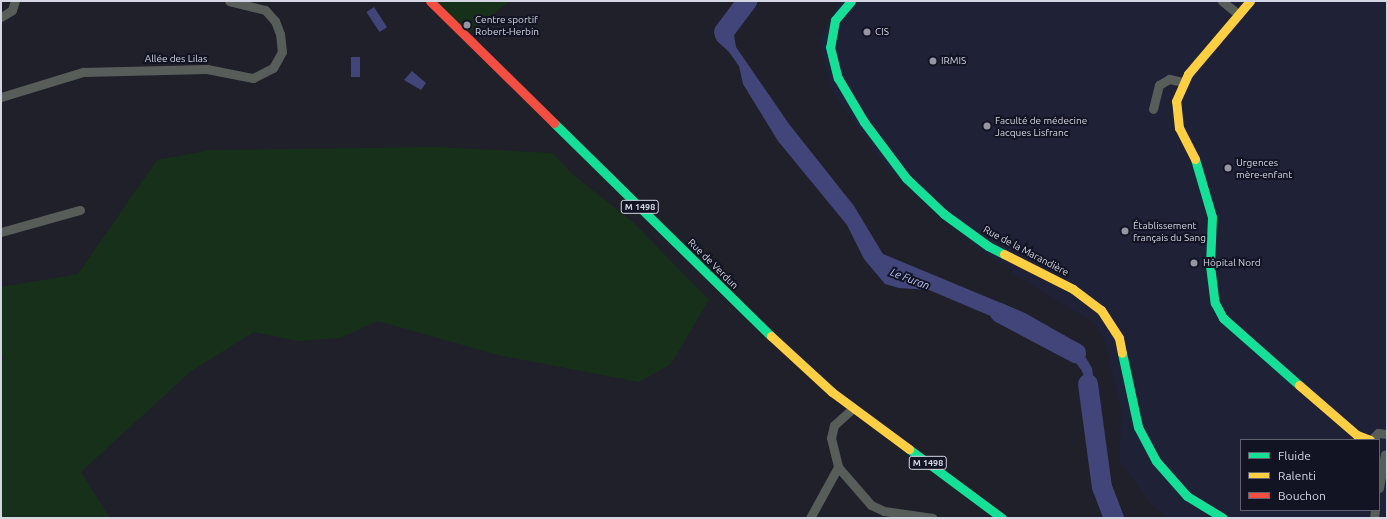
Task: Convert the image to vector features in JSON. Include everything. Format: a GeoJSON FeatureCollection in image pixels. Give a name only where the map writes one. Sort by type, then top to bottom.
{"type":"FeatureCollection","features":[{"type":"Feature","properties":{"kind":"street"},"geometry":{"type":"LineString","coordinates":[[1,17],[12,10],[15,1]]}},
{"type":"Feature","properties":{"kind":"street","name":"Allée des Lilas"},"geometry":{"type":"LineString","coordinates":[[1,97],[83,72],[207,69],[253,78],[273,68],[282,52],[280,34],[275,20],[265,10],[229,1]]}},
{"type":"Feature","properties":{"kind":"street","name":"Rue de Verdun"},"geometry":{"type":"LineString","coordinates":[[430,1],[758,324],[852,409],[984,502],[1002,518]]}},
{"type":"Feature","properties":{"kind":"street","name":"Rue de la Marandière"},"geometry":{"type":"LineString","coordinates":[[850,1],[835,20],[830,47],[838,78],[864,122],[906,178],[944,214],[988,246],[1073,289],[1101,310],[1119,338],[1138,427],[1156,461],[1173,483],[1203,508],[1223,518]]}},
{"type":"Feature","properties":{"kind":"street"},"geometry":{"type":"LineString","coordinates":[[1222,1],[1238,14]]}},
{"type":"Feature","properties":{"kind":"street"},"geometry":{"type":"LineString","coordinates":[[1250,1],[1183,82],[1176,101],[1179,128],[1197,163],[1212,217],[1210,265],[1215,303],[1223,318],[1356,435],[1368,439]]}},
{"type":"Feature","properties":{"kind":"street"},"geometry":{"type":"LineString","coordinates":[[1153,109],[1159,85],[1169,79],[1183,82]]}},
{"type":"Feature","properties":{"kind":"street"},"geometry":{"type":"LineString","coordinates":[[1,232],[80,210]]}},
{"type":"Feature","properties":{"kind":"street"},"geometry":{"type":"LineString","coordinates":[[852,409],[834,425],[831,438],[838,466],[871,505],[884,511],[933,518]]}},
{"type":"Feature","properties":{"kind":"street"},"geometry":{"type":"LineString","coordinates":[[1372,439],[1378,433],[1387,434]]}},
{"type":"Feature","properties":{"kind":"street"},"geometry":{"type":"LineString","coordinates":[[1380,481],[1384,455]]}},
{"type":"Feature","properties":{"kind":"street"},"geometry":{"type":"LineString","coordinates":[[810,518],[838,466]]}},
{"type":"Feature","properties":{"kind":"shaded area","name":"Hôpital Nord"},"geometry":{"type":"Polygon","coordinates":[[[839,1],[1387,1],[1387,518],[1168,518],[1150,503],[1119,460],[1122,411],[1104,338],[1093,322],[1012,273],[1011,268],[991,258],[940,218],[888,169],[832,91],[819,40],[839,1]]]}},
{"type":"Feature","properties":{"kind":"green space","name":"Centre sportif Robert-Herbin"},"geometry":{"type":"Polygon","coordinates":[[[430,1],[510,1],[466,35],[430,1]]]}},
{"type":"Feature","properties":{"kind":"green space"},"geometry":{"type":"Polygon","coordinates":[[[437,147],[553,153],[572,174],[633,222],[709,300],[671,364],[639,382],[498,355],[378,321],[340,338],[298,341],[254,332],[190,372],[81,472],[110,518],[1,518],[1,362],[3,359],[1,350],[1,287],[78,274],[157,160],[211,150],[437,147]]]}},
{"type":"Feature","properties":{"kind":"water"},"geometry":{"type":"Polygon","coordinates":[[[735,1],[745,1],[733,29],[736,47],[789,124],[854,206],[883,254],[1025,313],[1069,338],[1083,353],[1092,368],[1094,383],[1090,423],[1100,472],[1121,518],[1109,518],[1105,498],[1095,480],[1084,427],[1088,387],[1082,371],[1071,356],[1031,327],[993,317],[929,290],[899,288],[885,284],[864,259],[847,225],[778,141],[743,84],[739,66],[729,52],[717,41],[715,37],[719,26],[735,1]]]}},
{"type":"Feature","properties":{"kind":"water"},"geometry":{"type":"Polygon","coordinates":[[[374,7],[387,27],[380,32],[366,12],[374,7]]]}},
{"type":"Feature","properties":{"kind":"water"},"geometry":{"type":"Polygon","coordinates":[[[351,57],[360,57],[360,77],[351,77],[351,57]]]}},
{"type":"Feature","properties":{"kind":"water"},"geometry":{"type":"Polygon","coordinates":[[[412,71],[426,83],[421,90],[404,80],[412,71]]]}},
{"type":"Feature","properties":{"kind":"waterway","name":"Le Furan"},"geometry":{"type":"LineString","coordinates":[[724,32],[747,1]]}},
{"type":"Feature","properties":{"kind":"waterway","name":"Le Furan"},"geometry":{"type":"LineString","coordinates":[[1000,313],[1076,353]]}},
{"type":"Feature","properties":{"kind":"waterway","name":"Le Furan"},"geometry":{"type":"LineString","coordinates":[[1088,384],[1102,487],[1114,518]]}},
{"type":"Feature","properties":{"kind":"traffic: fast"},"geometry":{"type":"LineString","coordinates":[[851,1],[835,20],[830,47],[838,78],[864,122],[906,178],[944,214],[988,246],[1004,254]]}},
{"type":"Feature","properties":{"kind":"traffic: fast"},"geometry":{"type":"LineString","coordinates":[[554,123],[771,336]]}},
{"type":"Feature","properties":{"kind":"traffic: fast"},"geometry":{"type":"LineString","coordinates":[[1195,159],[1212,217],[1210,265],[1215,303],[1223,318],[1299,385]]}},
{"type":"Feature","properties":{"kind":"traffic: fast"},"geometry":{"type":"LineString","coordinates":[[1122,353],[1138,427],[1156,461],[1187,496],[1223,518]]}},
{"type":"Feature","properties":{"kind":"traffic: fast"},"geometry":{"type":"LineString","coordinates":[[909,449],[1002,518]]}},
{"type":"Feature","properties":{"kind":"traffic: slow"},"geometry":{"type":"LineString","coordinates":[[1195,159],[1179,128],[1176,101],[1188,74],[1250,1]]}},
{"type":"Feature","properties":{"kind":"traffic: slow"},"geometry":{"type":"LineString","coordinates":[[1004,254],[1073,289],[1101,310],[1119,338],[1122,353]]}},
{"type":"Feature","properties":{"kind":"traffic: slow"},"geometry":{"type":"LineString","coordinates":[[771,336],[832,392],[909,449]]}},
{"type":"Feature","properties":{"kind":"traffic: slow"},"geometry":{"type":"LineString","coordinates":[[1299,385],[1357,435],[1367,439]]}},
{"type":"Feature","properties":{"kind":"traffic: jam"},"geometry":{"type":"LineString","coordinates":[[430,1],[554,123]]}},
{"type":"Feature","properties":{"kind":"place","name":"Centre sportif Robert-Herbin"},"geometry":{"type":"Point","coordinates":[467,25]}},
{"type":"Feature","properties":{"kind":"place","name":"CIS"},"geometry":{"type":"Point","coordinates":[867,32]}},
{"type":"Feature","properties":{"kind":"place","name":"IRMIS"},"geometry":{"type":"Point","coordinates":[933,61]}},
{"type":"Feature","properties":{"kind":"place","name":"Faculté de médecine Jacques Lisfranc"},"geometry":{"type":"Point","coordinates":[987,126]}},
{"type":"Feature","properties":{"kind":"place","name":"Urgences mère-enfant"},"geometry":{"type":"Point","coordinates":[1228,168]}},
{"type":"Feature","properties":{"kind":"place","name":"Établissement français du Sang"},"geometry":{"type":"Point","coordinates":[1125,231]}},
{"type":"Feature","properties":{"kind":"place","name":"Hôpital Nord"},"geometry":{"type":"Point","coordinates":[1194,263]}}]}
